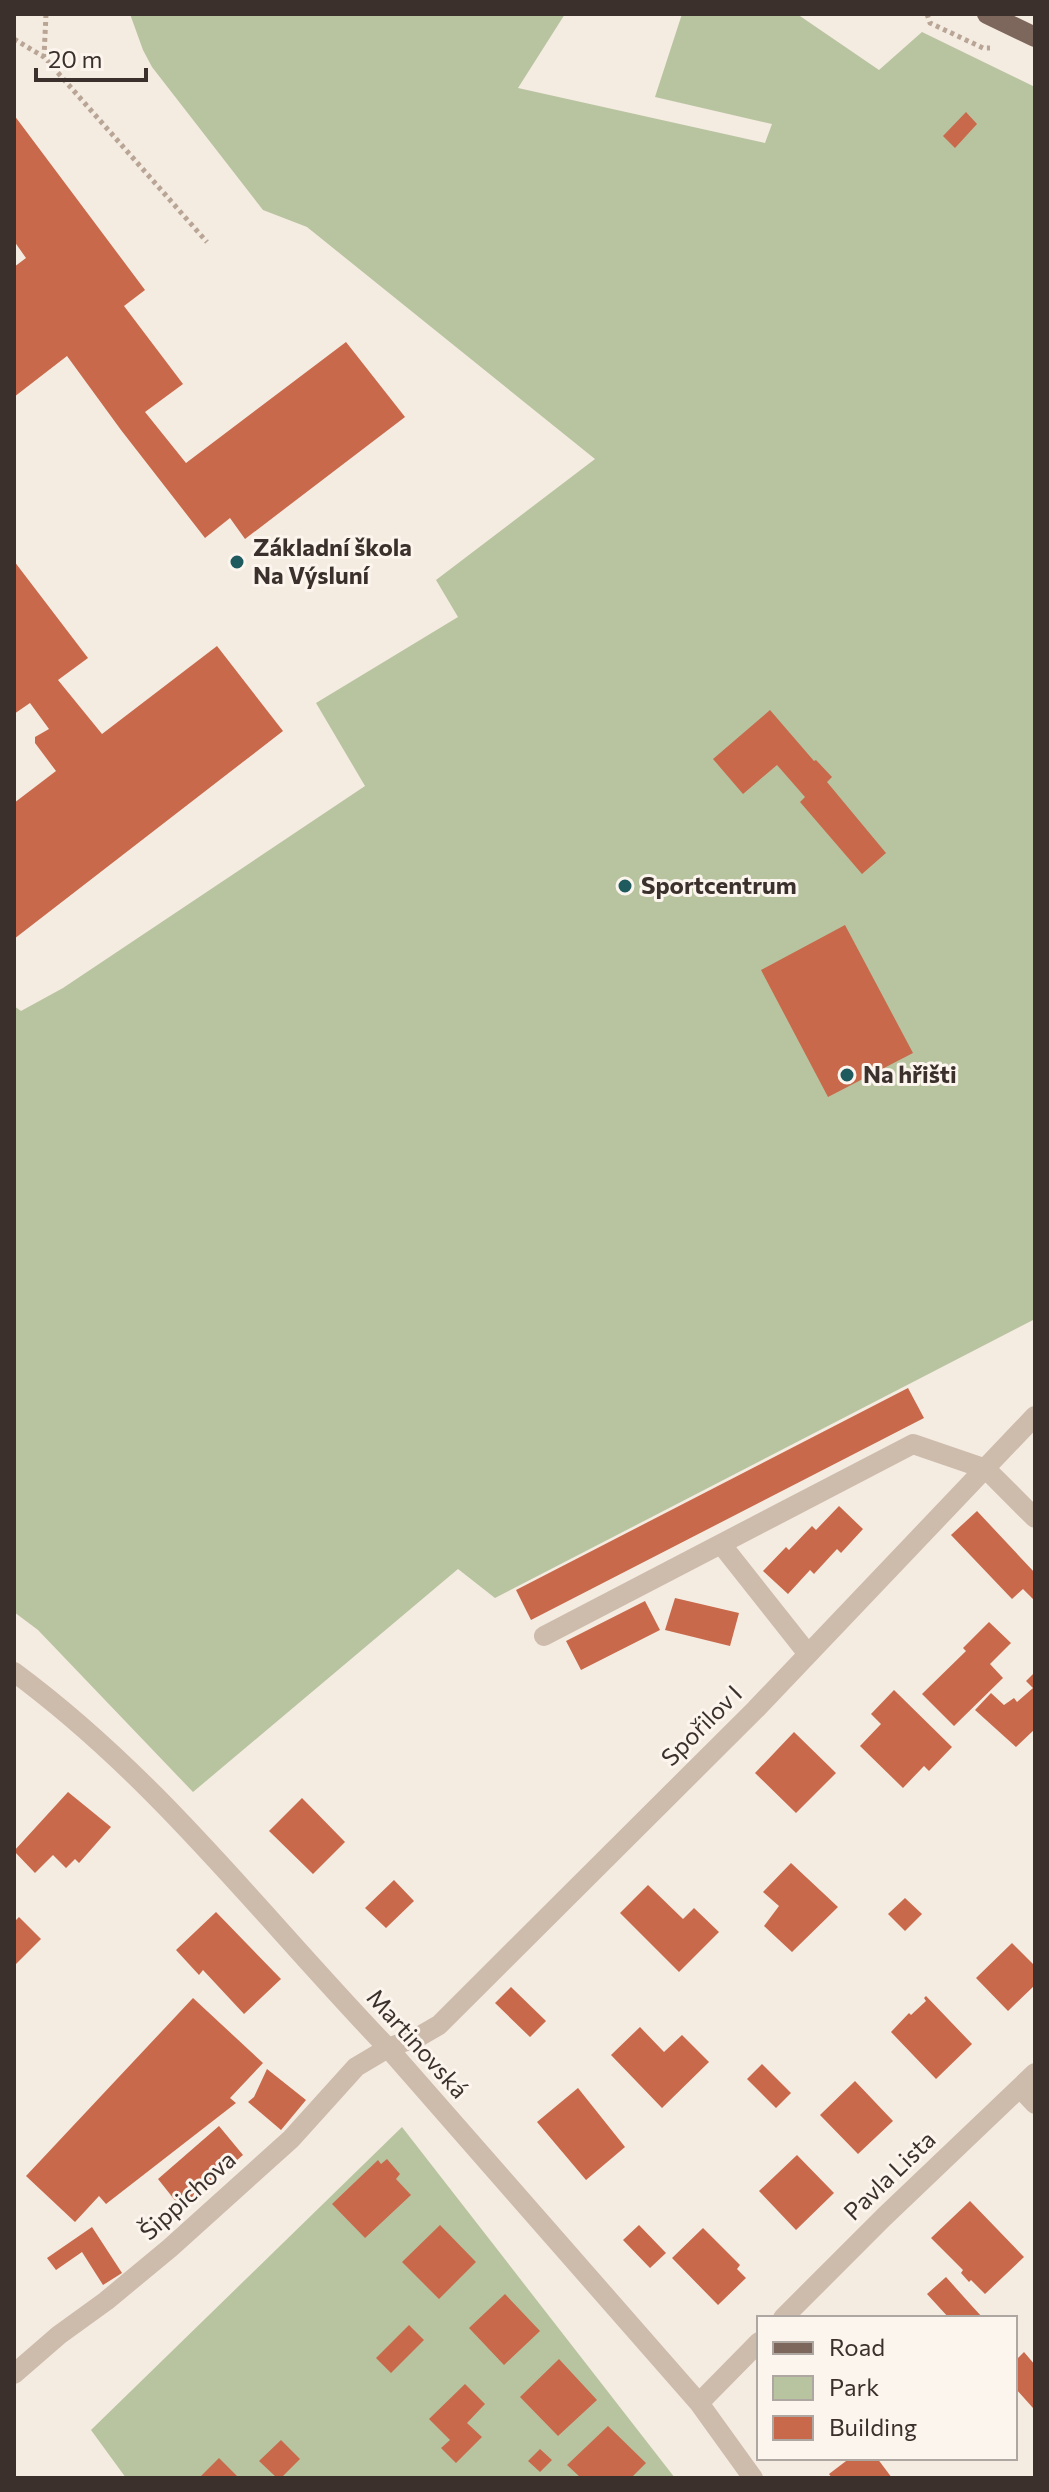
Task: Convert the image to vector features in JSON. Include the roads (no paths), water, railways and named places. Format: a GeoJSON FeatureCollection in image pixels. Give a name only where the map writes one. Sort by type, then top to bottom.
{"type":"FeatureCollection","features":[{"type":"Feature","properties":{"kind":"main road"},"geometry":{"type":"LineString","coordinates":[[987,14],[1035,37]]}},
{"type":"Feature","properties":{"kind":"street","name":"Spořilov I"},"geometry":{"type":"LineString","coordinates":[[388,2048],[439,2025],[601,1866],[1035,1416]]}},
{"type":"Feature","properties":{"kind":"street"},"geometry":{"type":"LineString","coordinates":[[544,1636],[913,1444],[986,1469],[1035,1518]]}},
{"type":"Feature","properties":{"kind":"street"},"geometry":{"type":"LineString","coordinates":[[721,1544],[808,1654]]}},
{"type":"Feature","properties":{"kind":"street","name":"Martinovská"},"geometry":{"type":"LineString","coordinates":[[18,1681],[85,1729],[142,1780],[201,1842],[388,2048],[699,2403],[753,2478]]}},
{"type":"Feature","properties":{"kind":"street","name":"Šippichova"},"geometry":{"type":"LineString","coordinates":[[14,2374],[170,2248],[291,2139],[356,2067],[388,2048]]}},
{"type":"Feature","properties":{"kind":"street","name":"Pavla Lista"},"geometry":{"type":"LineString","coordinates":[[785,2316],[1035,2073]]}},
{"type":"Feature","properties":{"kind":"street"},"geometry":{"type":"LineString","coordinates":[[1020,2088],[1035,2104]]}},
{"type":"Feature","properties":{"kind":"street"},"geometry":{"type":"LineString","coordinates":[[699,2403],[757,2344]]}},
{"type":"Feature","properties":{"kind":"place","name":"Základní škola Na Výsluní"},"geometry":{"type":"Point","coordinates":[237,562]}},
{"type":"Feature","properties":{"kind":"place","name":"Sportcentrum"},"geometry":{"type":"Point","coordinates":[625,886]}},
{"type":"Feature","properties":{"kind":"place","name":"Na hřišti"},"geometry":{"type":"Point","coordinates":[847,1075]}}]}
